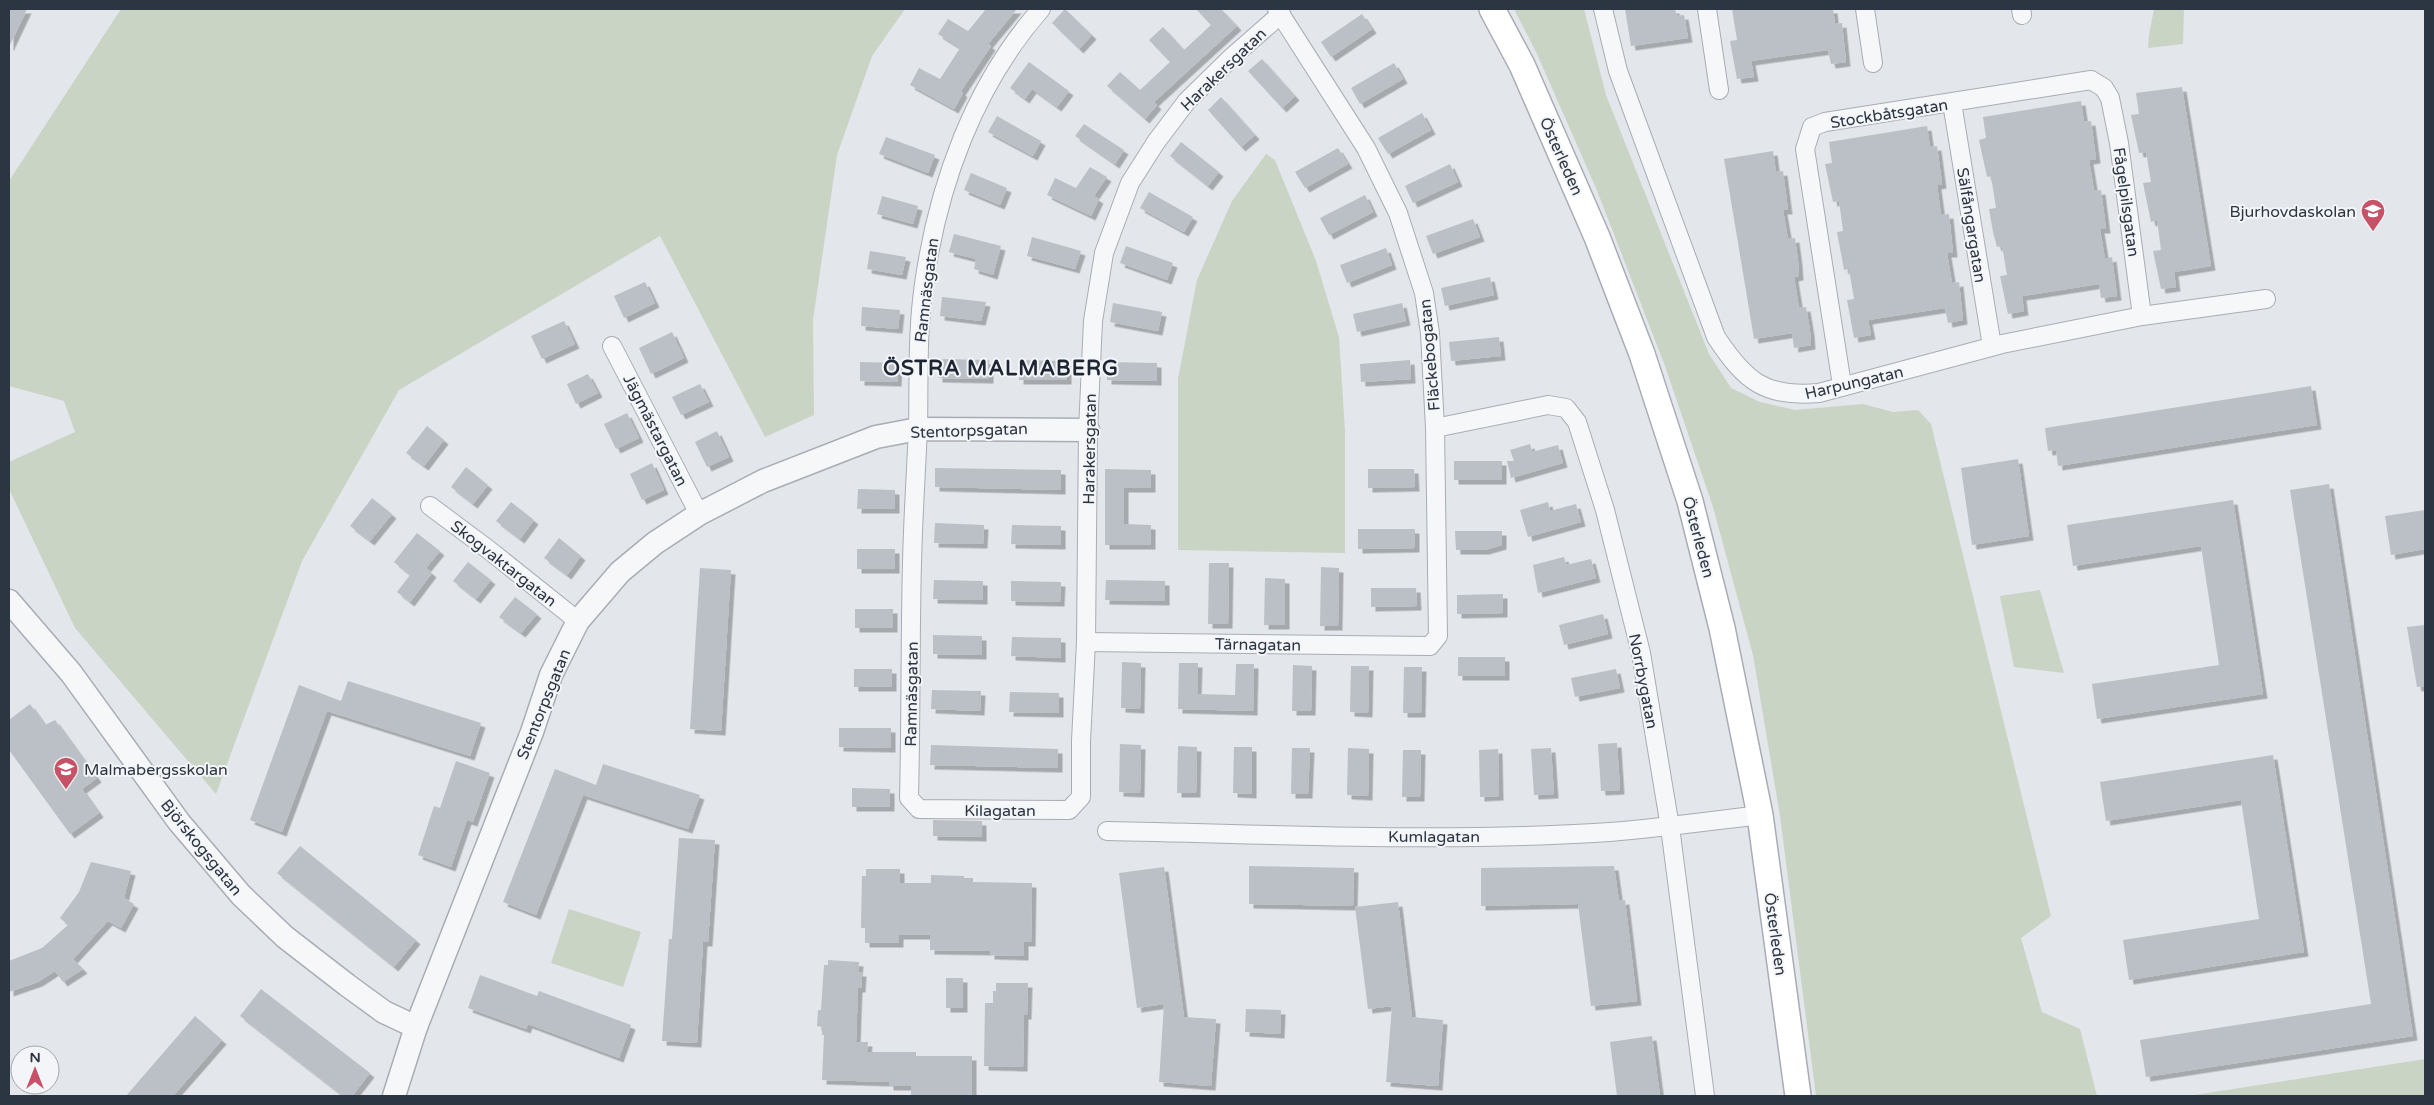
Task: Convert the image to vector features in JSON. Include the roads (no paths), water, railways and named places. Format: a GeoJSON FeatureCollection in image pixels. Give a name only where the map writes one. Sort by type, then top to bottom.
{"type":"FeatureCollection","features":[{"type":"Feature","properties":{"kind":"main road","name":"Österleden"},"geometry":{"type":"LineString","coordinates":[[1492,9],[1522,65],[1597,237],[1642,354],[1693,510],[1722,628],[1760,815],[1798,1096]]}},
{"type":"Feature","properties":{"kind":"street","name":"Ramnäsgatan"},"geometry":{"type":"LineString","coordinates":[[916,806],[909,798],[912,564],[918,429],[919,349],[924,286],[934,221],[955,156],[983,93],[1004,58],[1041,9]]}},
{"type":"Feature","properties":{"kind":"street","name":"Harpungatan"},"geometry":{"type":"LineString","coordinates":[[1602,9],[1618,71],[1716,337],[1739,370],[1764,388],[1793,396],[1819,393],[1992,346],[2142,316],[2201,310],[2266,299]]}},
{"type":"Feature","properties":{"kind":"street"},"geometry":{"type":"LineString","coordinates":[[1707,9],[1719,90]]}},
{"type":"Feature","properties":{"kind":"street"},"geometry":{"type":"LineString","coordinates":[[1865,9],[1873,63]]}},
{"type":"Feature","properties":{"kind":"street","name":"Fläckebogatan"},"geometry":{"type":"LineString","coordinates":[[1279,11],[1366,148],[1398,213],[1424,293],[1430,333],[1435,428],[1438,636],[1430,646]]}},
{"type":"Feature","properties":{"kind":"street","name":"Harakersgatan"},"geometry":{"type":"LineString","coordinates":[[1080,798],[1086,642],[1088,430],[1093,321],[1106,245],[1130,183],[1156,142],[1187,102],[1279,11]]}},
{"type":"Feature","properties":{"kind":"street","name":"Stockbåtsgatan"},"geometry":{"type":"LineString","coordinates":[[1842,386],[1805,149],[1812,127],[1825,122],[2091,80],[2104,89]]}},
{"type":"Feature","properties":{"kind":"street","name":"Fågelpilsgatan"},"geometry":{"type":"LineString","coordinates":[[2104,89],[2110,98],[2119,143],[2142,316]]}},
{"type":"Feature","properties":{"kind":"street","name":"Sälfångargatan"},"geometry":{"type":"LineString","coordinates":[[1952,103],[1992,346]]}},
{"type":"Feature","properties":{"kind":"street","name":"Jägmästargatan"},"geometry":{"type":"LineString","coordinates":[[612,346],[699,514]]}},
{"type":"Feature","properties":{"kind":"street","name":"Norrbygatan"},"geometry":{"type":"LineString","coordinates":[[1435,428],[1548,405],[1566,408],[1577,422],[1605,510],[1641,653],[1670,827],[1705,1096]]}},
{"type":"Feature","properties":{"kind":"street","name":"Stentorpsgatan"},"geometry":{"type":"LineString","coordinates":[[394,1096],[416,1027],[524,750],[551,675],[578,621],[620,572],[655,543],[699,514],[763,481],[876,437],[918,429],[1088,430]]}},
{"type":"Feature","properties":{"kind":"street","name":"Skogvaktargatan"},"geometry":{"type":"LineString","coordinates":[[430,506],[578,621]]}},
{"type":"Feature","properties":{"kind":"street","name":"Björskogsgatan"},"geometry":{"type":"LineString","coordinates":[[9,601],[71,673],[179,822],[240,895],[285,937],[347,985],[384,1012],[416,1027]]}},
{"type":"Feature","properties":{"kind":"street","name":"Tärnagatan"},"geometry":{"type":"LineString","coordinates":[[1086,642],[1430,646]]}},
{"type":"Feature","properties":{"kind":"street","name":"Kilagatan"},"geometry":{"type":"LineString","coordinates":[[916,806],[919,809],[1069,810],[1080,798]]}},
{"type":"Feature","properties":{"kind":"street","name":"Kumlagatan"},"geometry":{"type":"LineString","coordinates":[[1107,831],[1446,837],[1609,832],[1670,827],[1760,815]]}},
{"type":"Feature","properties":{"kind":"place","name":"Bjurhovdaskolan"},"geometry":{"type":"Point","coordinates":[2373,232]}},
{"type":"Feature","properties":{"kind":"place","name":"Malmabergsskolan"},"geometry":{"type":"Point","coordinates":[66,790]}},
{"type":"Feature","properties":{"kind":"district","name":"ÖSTRA MALMABERG"},"geometry":{"type":"Point","coordinates":[1001,368]}}]}
